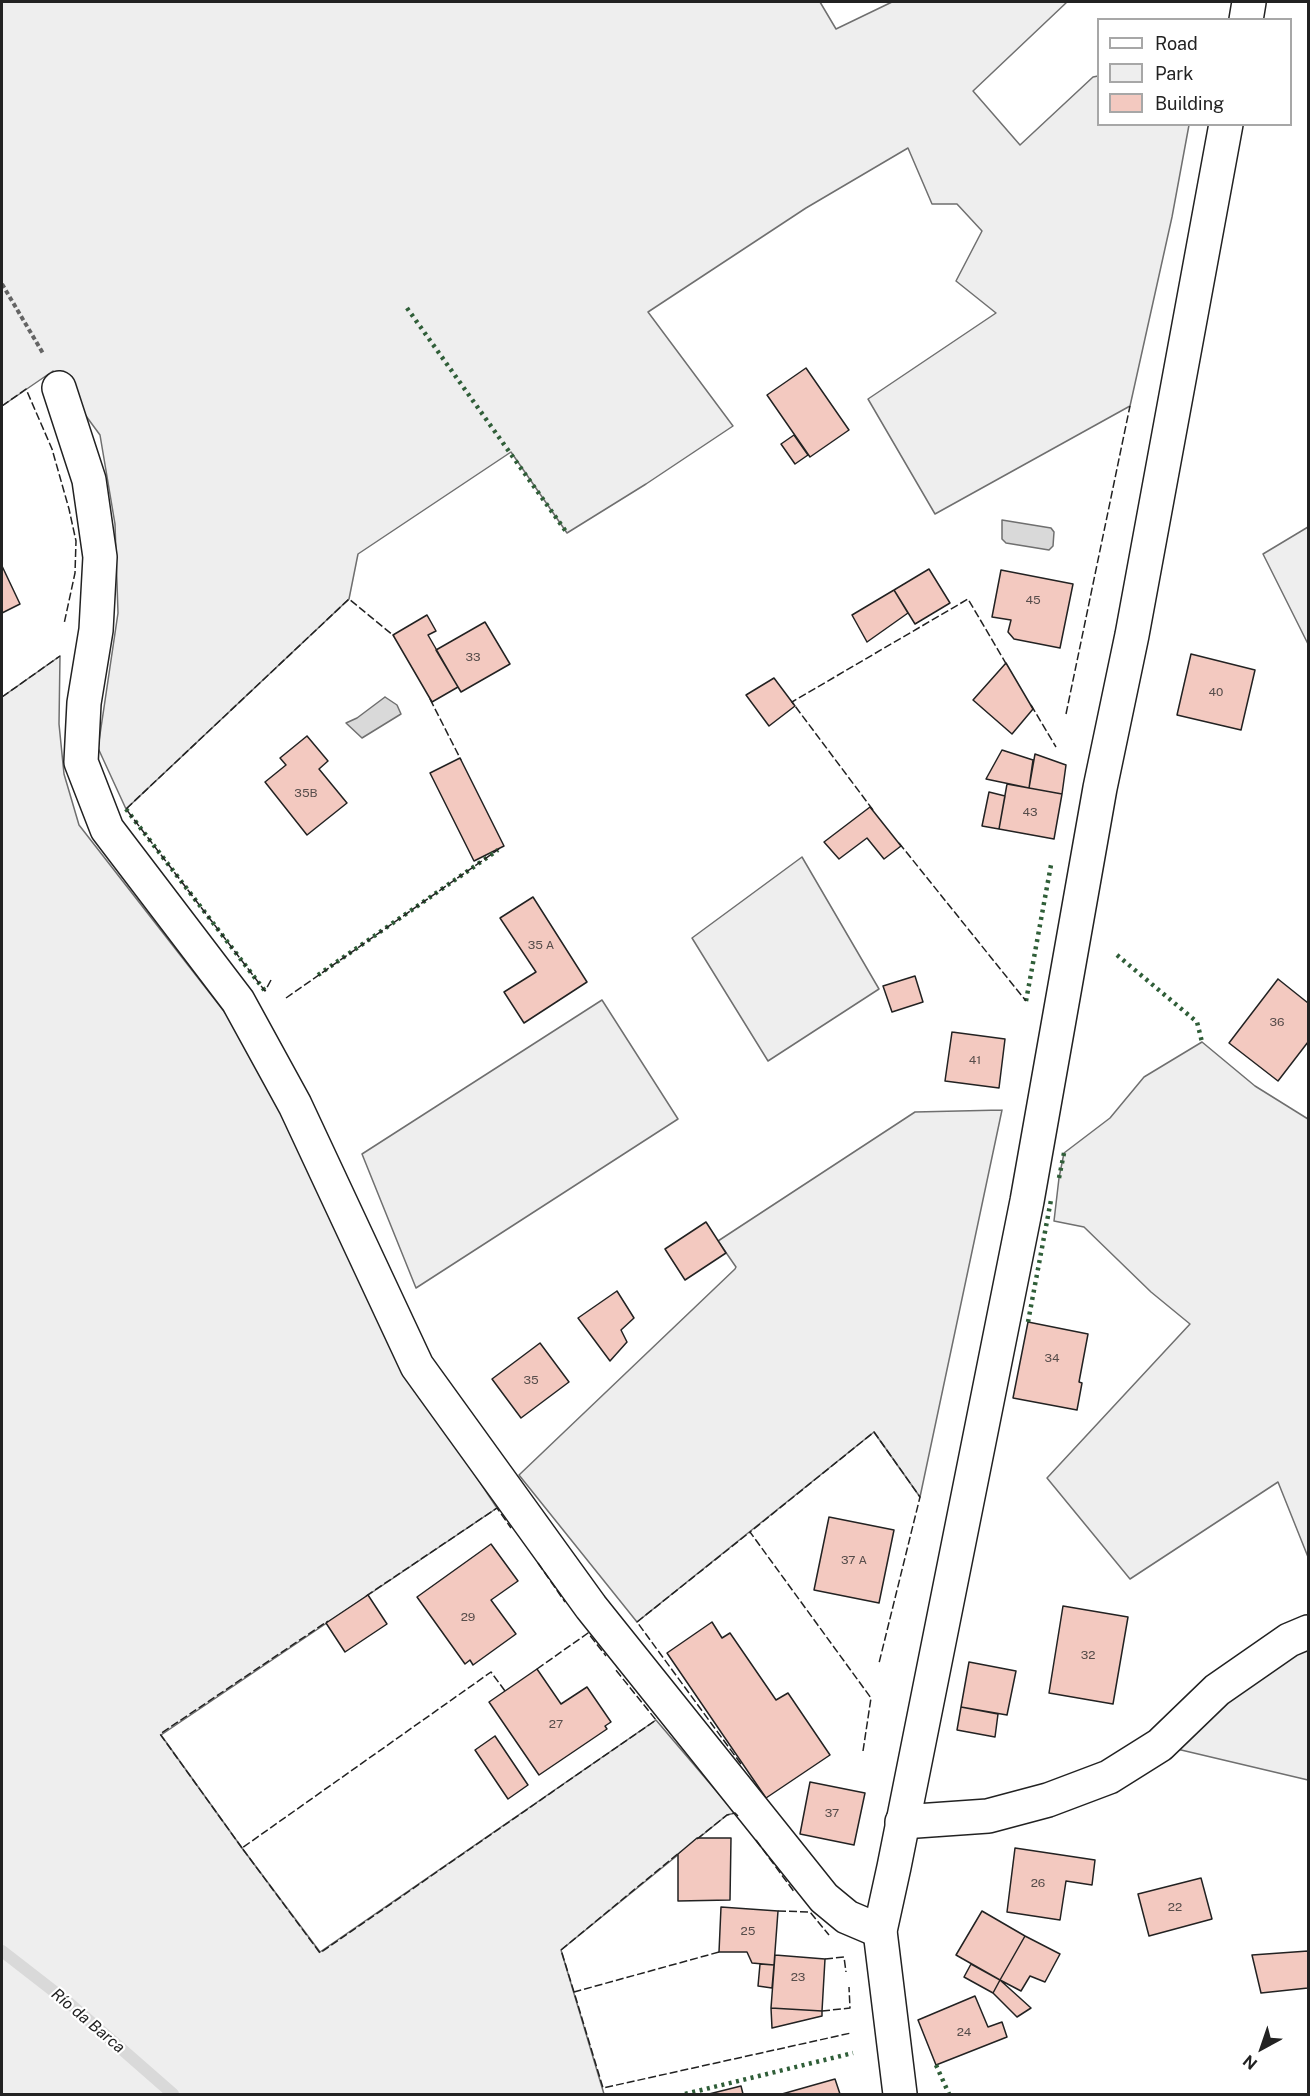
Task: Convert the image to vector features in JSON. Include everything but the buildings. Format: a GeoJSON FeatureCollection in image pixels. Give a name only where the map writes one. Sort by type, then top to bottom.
{"type":"FeatureCollection","features":[{"type":"Feature","properties":{"kind":"street"},"geometry":{"type":"LineString","coordinates":[[1246,18],[1249,2]]}},
{"type":"Feature","properties":{"kind":"street"},"geometry":{"type":"LineString","coordinates":[[900,2094],[880,1931],[1027,1201],[1100,788],[1132,635],[1226,126]]}},
{"type":"Feature","properties":{"kind":"street"},"geometry":{"type":"LineString","coordinates":[[60,388],[89,480],[100,557],[96,630],[84,703],[81,762],[107,829],[242,1009],[295,1105],[417,1366],[591,1607],[824,1898],[847,1917],[880,1931]]}},
{"type":"Feature","properties":{"kind":"street"},"geometry":{"type":"LineString","coordinates":[[902,1822],[988,1816],[1048,1800],[1109,1777],[1160,1745],[1217,1690],[1289,1640],[1308,1632]]}},
{"type":"Feature","properties":{"kind":"street"},"geometry":{"type":"LineString","coordinates":[[892,2037],[918,2094]]}},
{"type":"Feature","properties":{"kind":"path"},"geometry":{"type":"LineString","coordinates":[[2,284],[53,370],[60,388]]}},
{"type":"Feature","properties":{"kind":"green space"},"geometry":{"type":"Polygon","coordinates":[[[2,2],[820,2],[836,29],[892,2],[1067,2],[973,91],[1020,145],[1093,77],[1097,76],[1097,126],[1189,126],[1172,217],[1130,406],[935,514],[868,399],[996,313],[956,281],[982,231],[957,204],[932,204],[908,148],[806,208],[648,312],[733,426],[567,533],[511,452],[358,554],[349,599],[126,809],[98,748],[118,613],[115,524],[100,435],[53,371],[2,406],[2,2]]]}},
{"type":"Feature","properties":{"kind":"green space"},"geometry":{"type":"Polygon","coordinates":[[[1308,527],[1308,644],[1263,554],[1308,527]]]}},
{"type":"Feature","properties":{"kind":"green space"},"geometry":{"type":"Polygon","coordinates":[[[60,656],[59,724],[64,774],[79,825],[230,1019],[280,1107],[402,1365],[497,1508],[161,1735],[320,1952],[656,1720],[735,1813],[727,1815],[561,1950],[604,2094],[2,2094],[2,697],[60,656]]]}},
{"type":"Feature","properties":{"kind":"green space"},"geometry":{"type":"Polygon","coordinates":[[[802,857],[879,989],[768,1061],[692,938],[802,857]]]}},
{"type":"Feature","properties":{"kind":"green space"},"geometry":{"type":"Polygon","coordinates":[[[602,1000],[678,1119],[416,1288],[362,1154],[602,1000]]]}},
{"type":"Feature","properties":{"kind":"green space"},"geometry":{"type":"Polygon","coordinates":[[[1202,1042],[1255,1086],[1308,1119],[1308,1557],[1278,1482],[1130,1579],[1047,1478],[1190,1324],[1151,1292],[1084,1227],[1054,1221],[1059,1178],[1064,1153],[1110,1118],[1144,1077],[1202,1042]]]}},
{"type":"Feature","properties":{"kind":"green space"},"geometry":{"type":"Polygon","coordinates":[[[1002,1110],[920,1497],[874,1432],[637,1622],[519,1475],[735,1269],[736,1267],[718,1241],[915,1112],[1002,1110]]]}},
{"type":"Feature","properties":{"kind":"green space"},"geometry":{"type":"Polygon","coordinates":[[[1308,1632],[1308,1780],[1160,1745],[1308,1632]]]}},
{"type":"Feature","properties":{"kind":"shaded area"},"geometry":{"type":"Polygon","coordinates":[[[1002,520],[1051,528],[1054,532],[1053,546],[1049,550],[1006,543],[1002,539],[1002,520]]]}},
{"type":"Feature","properties":{"kind":"shaded area"},"geometry":{"type":"Polygon","coordinates":[[[385,697],[397,705],[401,714],[362,738],[346,723],[357,718],[385,697]]]}},
{"type":"Feature","properties":{"kind":"waterway","name":"Río da Barca"},"geometry":{"type":"LineString","coordinates":[[2,1951],[69,2003],[173,2094]]}},
{"type":"Feature","properties":{"kind":"hedge"},"geometry":{"type":"LineString","coordinates":[[407,308],[567,533]]}},
{"type":"Feature","properties":{"kind":"hedge"},"geometry":{"type":"LineString","coordinates":[[126,809],[265,991]]}},
{"type":"Feature","properties":{"kind":"hedge"},"geometry":{"type":"LineString","coordinates":[[318,975],[498,850]]}},
{"type":"Feature","properties":{"kind":"hedge"},"geometry":{"type":"LineString","coordinates":[[1026,1001],[1051,865]]}},
{"type":"Feature","properties":{"kind":"hedge"},"geometry":{"type":"LineString","coordinates":[[1117,955],[1197,1022],[1202,1042]]}},
{"type":"Feature","properties":{"kind":"hedge"},"geometry":{"type":"LineString","coordinates":[[1059,1178],[1064,1153]]}},
{"type":"Feature","properties":{"kind":"hedge"},"geometry":{"type":"LineString","coordinates":[[1028,1322],[1051,1200]]}},
{"type":"Feature","properties":{"kind":"hedge"},"geometry":{"type":"LineString","coordinates":[[685,2094],[853,2053]]}},
{"type":"Feature","properties":{"kind":"hedge"},"geometry":{"type":"LineString","coordinates":[[936,2065],[949,2094]]}},
{"type":"Feature","properties":{"kind":"fence"},"geometry":{"type":"LineString","coordinates":[[2,406],[26,389],[52,449],[76,541],[75,573],[64,624]]}},
{"type":"Feature","properties":{"kind":"fence"},"geometry":{"type":"LineString","coordinates":[[1066,714],[1130,406]]}},
{"type":"Feature","properties":{"kind":"fence"},"geometry":{"type":"LineString","coordinates":[[271,980],[265,991],[126,809],[349,599],[394,636]]}},
{"type":"Feature","properties":{"kind":"fence"},"geometry":{"type":"LineString","coordinates":[[873,810],[792,702],[968,599],[1008,667]]}},
{"type":"Feature","properties":{"kind":"fence"},"geometry":{"type":"LineString","coordinates":[[2,697],[60,656]]}},
{"type":"Feature","properties":{"kind":"fence"},"geometry":{"type":"LineString","coordinates":[[430,699],[461,760]]}},
{"type":"Feature","properties":{"kind":"fence"},"geometry":{"type":"LineString","coordinates":[[1031,705],[1056,747]]}},
{"type":"Feature","properties":{"kind":"fence"},"geometry":{"type":"LineString","coordinates":[[899,843],[1026,1001]]}},
{"type":"Feature","properties":{"kind":"fence"},"geometry":{"type":"LineString","coordinates":[[286,998],[499,849]]}},
{"type":"Feature","properties":{"kind":"fence"},"geometry":{"type":"LineString","coordinates":[[863,1751],[871,1698],[750,1532],[874,1432],[920,1497],[879,1663]]}},
{"type":"Feature","properties":{"kind":"fence"},"geometry":{"type":"LineString","coordinates":[[366,1596],[497,1508],[511,1528]]}},
{"type":"Feature","properties":{"kind":"fence"},"geometry":{"type":"LineString","coordinates":[[741,1764],[637,1622],[750,1532]]}},
{"type":"Feature","properties":{"kind":"fence"},"geometry":{"type":"LineString","coordinates":[[538,1563],[565,1602]]}},
{"type":"Feature","properties":{"kind":"fence"},"geometry":{"type":"LineString","coordinates":[[242,1848],[160,1734],[328,1621]]}},
{"type":"Feature","properties":{"kind":"fence"},"geometry":{"type":"LineString","coordinates":[[537,1669],[588,1633],[606,1656]]}},
{"type":"Feature","properties":{"kind":"fence"},"geometry":{"type":"LineString","coordinates":[[505,1691],[491,1672],[242,1848],[320,1953],[656,1720],[615,1669]]}},
{"type":"Feature","properties":{"kind":"fence"},"geometry":{"type":"LineString","coordinates":[[697,1839],[727,1815],[735,1813],[738,1816]]}},
{"type":"Feature","properties":{"kind":"fence"},"geometry":{"type":"LineString","coordinates":[[756,1840],[795,1893]]}},
{"type":"Feature","properties":{"kind":"fence"},"geometry":{"type":"LineString","coordinates":[[574,1992],[561,1950],[680,1852]]}},
{"type":"Feature","properties":{"kind":"fence"},"geometry":{"type":"LineString","coordinates":[[778,1911],[810,1912],[829,1935]]}},
{"type":"Feature","properties":{"kind":"fence"},"geometry":{"type":"LineString","coordinates":[[719,1952],[574,1992],[603,2088],[851,2033]]}},
{"type":"Feature","properties":{"kind":"fence"},"geometry":{"type":"LineString","coordinates":[[825,1959],[844,1957],[846,1972]]}},
{"type":"Feature","properties":{"kind":"fence"},"geometry":{"type":"LineString","coordinates":[[822,2011],[850,2008],[849,1987]]}}]}
